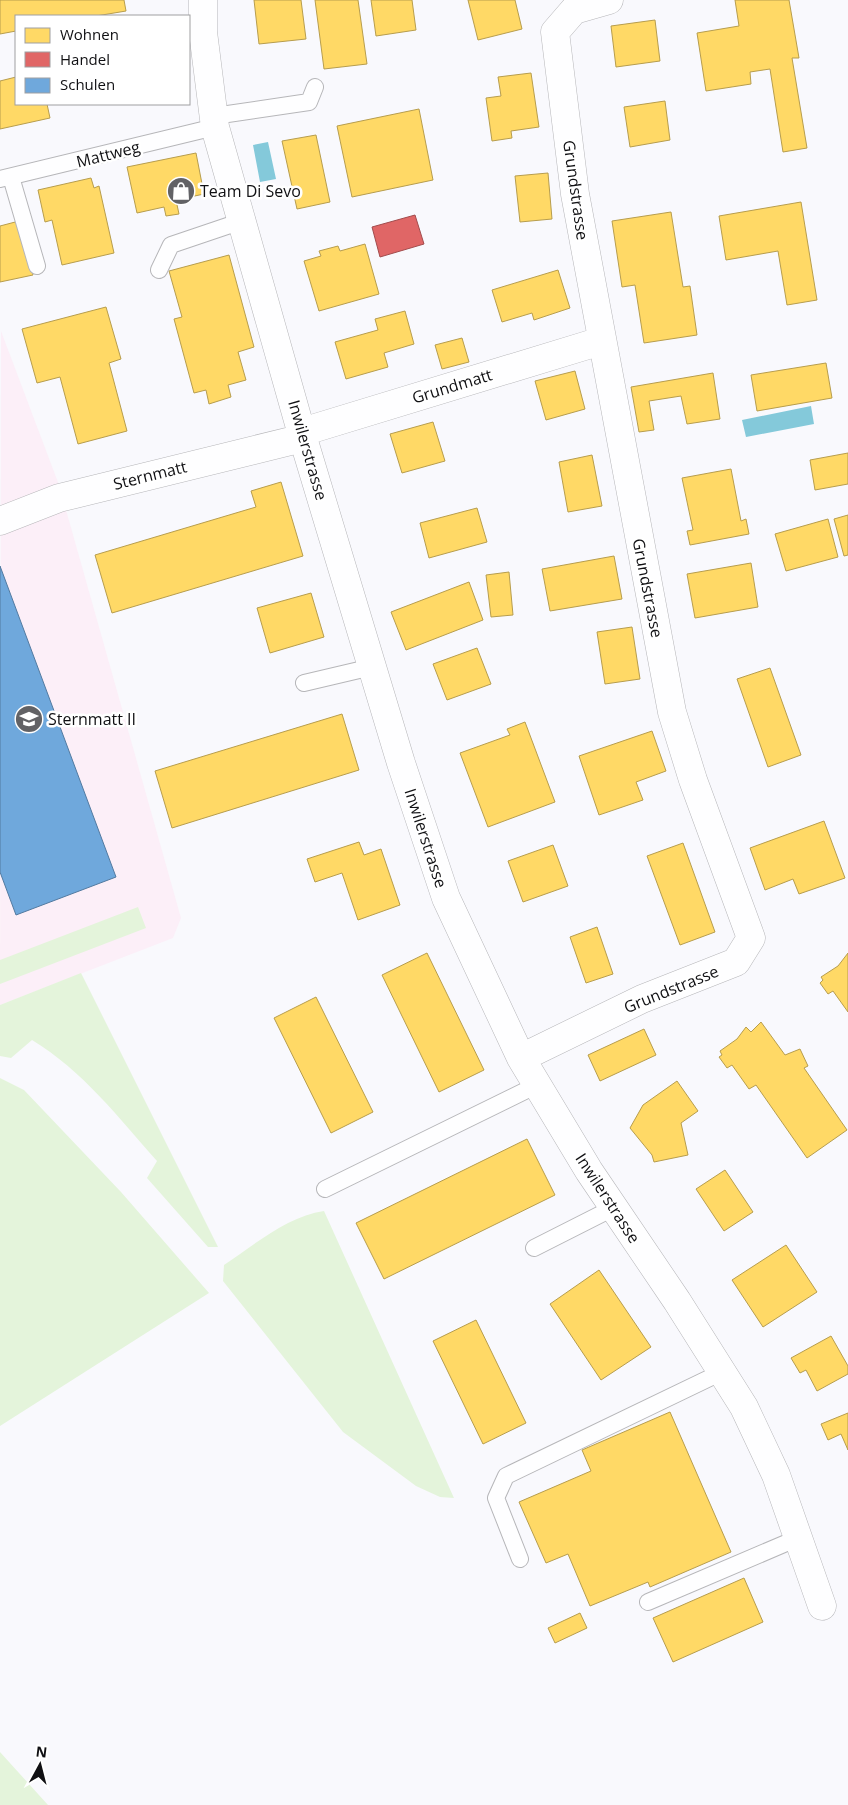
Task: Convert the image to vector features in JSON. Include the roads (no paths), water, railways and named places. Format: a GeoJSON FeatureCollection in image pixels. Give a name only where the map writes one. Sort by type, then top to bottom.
{"type":"FeatureCollection","features":[{"type":"Feature","properties":{"kind":"street","name":"Inwilerstrasse"},"geometry":{"type":"LineString","coordinates":[[203,0],[202,32],[214,122],[303,435],[372,667],[446,898],[521,1058],[614,1208],[744,1407],[776,1475],[822,1606]]}},
{"type":"Feature","properties":{"kind":"street","name":"Grundstrasse"},"geometry":{"type":"LineString","coordinates":[[521,1058],[642,999],[736,962],[751,938],[693,780],[672,712],[601,341],[575,194],[555,32],[574,10],[609,0]]}},
{"type":"Feature","properties":{"kind":"street","name":"Grundmatt"},"geometry":{"type":"LineString","coordinates":[[303,435],[601,341]]}},
{"type":"Feature","properties":{"kind":"street","name":"Sternmatt"},"geometry":{"type":"LineString","coordinates":[[0,522],[59,498],[303,435]]}},
{"type":"Feature","properties":{"kind":"lane","name":"Mattweg"},"geometry":{"type":"LineString","coordinates":[[6,178],[214,122],[309,102],[315,87]]}},
{"type":"Feature","properties":{"kind":"lane"},"geometry":{"type":"LineString","coordinates":[[6,178],[37,266]]}},
{"type":"Feature","properties":{"kind":"lane"},"geometry":{"type":"LineString","coordinates":[[159,270],[171,245],[242,221]]}},
{"type":"Feature","properties":{"kind":"lane"},"geometry":{"type":"LineString","coordinates":[[304,683],[372,667]]}},
{"type":"Feature","properties":{"kind":"lane"},"geometry":{"type":"LineString","coordinates":[[325,1189],[537,1085]]}},
{"type":"Feature","properties":{"kind":"lane"},"geometry":{"type":"LineString","coordinates":[[534,1248],[614,1208]]}},
{"type":"Feature","properties":{"kind":"lane"},"geometry":{"type":"LineString","coordinates":[[520,1559],[496,1498],[506,1476],[722,1372]]}},
{"type":"Feature","properties":{"kind":"lane"},"geometry":{"type":"LineString","coordinates":[[648,1602],[798,1538]]}},
{"type":"Feature","properties":{"kind":"water"},"geometry":{"type":"Polygon","coordinates":[[[268,142],[276,179],[260,182],[253,145],[268,142]]]}},
{"type":"Feature","properties":{"kind":"water"},"geometry":{"type":"Polygon","coordinates":[[[811,406],[814,424],[746,437],[742,420],[811,406]]]}},
{"type":"Feature","properties":{"kind":"place","name":"Team Di Sevo"},"geometry":{"type":"Point","coordinates":[181,191]}},
{"type":"Feature","properties":{"kind":"place","name":"Sternmatt II"},"geometry":{"type":"Point","coordinates":[29,719]}}]}
